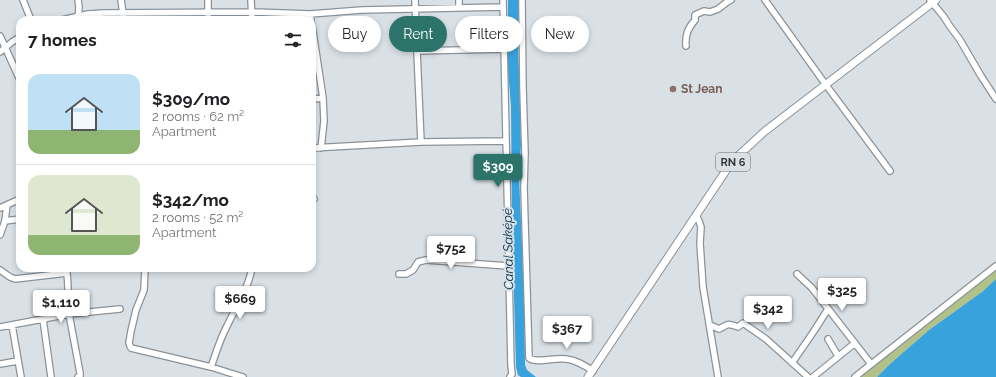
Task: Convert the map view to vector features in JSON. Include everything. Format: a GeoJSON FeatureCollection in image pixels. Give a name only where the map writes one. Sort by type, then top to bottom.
{"type":"FeatureCollection","features":[{"type":"Feature","properties":{"kind":"main road","name":"RN 6"},"geometry":{"type":"LineString","coordinates":[[590,374],[727,169],[738,156],[764,132],[932,1]]}},
{"type":"Feature","properties":{"kind":"street"},"geometry":{"type":"LineString","coordinates":[[23,0],[29,16]]}},
{"type":"Feature","properties":{"kind":"street"},"geometry":{"type":"LineString","coordinates":[[78,0],[78,16]]}},
{"type":"Feature","properties":{"kind":"street"},"geometry":{"type":"LineString","coordinates":[[121,0],[124,13]]}},
{"type":"Feature","properties":{"kind":"street"},"geometry":{"type":"LineString","coordinates":[[208,0],[208,16]]}},
{"type":"Feature","properties":{"kind":"street"},"geometry":{"type":"LineString","coordinates":[[251,0],[252,16]]}},
{"type":"Feature","properties":{"kind":"street"},"geometry":{"type":"LineString","coordinates":[[415,16],[416,0]]}},
{"type":"Feature","properties":{"kind":"street"},"geometry":{"type":"LineString","coordinates":[[459,0],[459,8]]}},
{"type":"Feature","properties":{"kind":"street"},"geometry":{"type":"LineString","coordinates":[[503,0],[503,16]]}},
{"type":"Feature","properties":{"kind":"street"},"geometry":{"type":"LineString","coordinates":[[522,0],[522,80],[525,153],[524,195],[529,358],[540,361],[556,358],[575,361],[583,365],[590,374]]}},
{"type":"Feature","properties":{"kind":"street"},"geometry":{"type":"LineString","coordinates":[[686,46],[685,38],[689,27],[695,20],[695,15],[704,11],[710,12],[718,9],[731,0]]}},
{"type":"Feature","properties":{"kind":"street"},"geometry":{"type":"LineString","coordinates":[[765,0],[890,171]]}},
{"type":"Feature","properties":{"kind":"street"},"geometry":{"type":"LineString","coordinates":[[932,1],[960,40],[996,99]]}},
{"type":"Feature","properties":{"kind":"street"},"geometry":{"type":"LineString","coordinates":[[316,16],[362,10],[503,7]]}},
{"type":"Feature","properties":{"kind":"street"},"geometry":{"type":"LineString","coordinates":[[83,16],[88,14],[104,13],[208,12],[252,12],[299,16]]}},
{"type":"Feature","properties":{"kind":"street"},"geometry":{"type":"LineString","coordinates":[[0,36],[16,71]]}},
{"type":"Feature","properties":{"kind":"street"},"geometry":{"type":"LineString","coordinates":[[0,52],[16,40]]}},
{"type":"Feature","properties":{"kind":"street"},"geometry":{"type":"LineString","coordinates":[[316,50],[324,98],[324,121],[320,148]]}},
{"type":"Feature","properties":{"kind":"street"},"geometry":{"type":"LineString","coordinates":[[417,52],[421,142]]}},
{"type":"Feature","properties":{"kind":"street"},"geometry":{"type":"LineString","coordinates":[[504,52],[510,365],[512,374],[510,377]]}},
{"type":"Feature","properties":{"kind":"street"},"geometry":{"type":"LineString","coordinates":[[316,98],[324,98]]}},
{"type":"Feature","properties":{"kind":"street"},"geometry":{"type":"LineString","coordinates":[[316,148],[421,142],[505,141]]}},
{"type":"Feature","properties":{"kind":"street"},"geometry":{"type":"LineString","coordinates":[[0,208],[16,201]]}},
{"type":"Feature","properties":{"kind":"street"},"geometry":{"type":"LineString","coordinates":[[0,236],[5,222],[7,205]]}},
{"type":"Feature","properties":{"kind":"street"},"geometry":{"type":"LineString","coordinates":[[696,216],[700,227],[703,288],[718,377]]}},
{"type":"Feature","properties":{"kind":"street"},"geometry":{"type":"LineString","coordinates":[[5,222],[16,220]]}},
{"type":"Feature","properties":{"kind":"street"},"geometry":{"type":"LineString","coordinates":[[400,274],[406,274],[413,270],[418,262],[426,260],[508,266]]}},
{"type":"Feature","properties":{"kind":"street"},"geometry":{"type":"LineString","coordinates":[[855,377],[996,266]]}},
{"type":"Feature","properties":{"kind":"street"},"geometry":{"type":"LineString","coordinates":[[0,270],[10,277],[15,278],[54,272]]}},
{"type":"Feature","properties":{"kind":"street"},"geometry":{"type":"LineString","coordinates":[[67,272],[68,295],[66,306],[69,314],[80,373],[80,376],[78,377]]}},
{"type":"Feature","properties":{"kind":"street"},"geometry":{"type":"LineString","coordinates":[[145,272],[144,290],[136,310],[129,342],[131,348],[211,367],[243,377]]}},
{"type":"Feature","properties":{"kind":"street"},"geometry":{"type":"LineString","coordinates":[[211,367],[219,342],[239,304],[250,279],[251,272]]}},
{"type":"Feature","properties":{"kind":"street"},"geometry":{"type":"LineString","coordinates":[[797,274],[812,288],[871,364]]}},
{"type":"Feature","properties":{"kind":"street"},"geometry":{"type":"LineString","coordinates":[[792,363],[828,309]]}},
{"type":"Feature","properties":{"kind":"street"},"geometry":{"type":"LineString","coordinates":[[0,327],[69,314],[120,310]]}},
{"type":"Feature","properties":{"kind":"street"},"geometry":{"type":"LineString","coordinates":[[43,319],[52,377]]}},
{"type":"Feature","properties":{"kind":"street"},"geometry":{"type":"LineString","coordinates":[[710,325],[719,329],[725,325],[738,327],[743,323],[766,339],[808,377]]}},
{"type":"Feature","properties":{"kind":"street"},"geometry":{"type":"LineString","coordinates":[[12,325],[21,377]]}},
{"type":"Feature","properties":{"kind":"street"},"geometry":{"type":"LineString","coordinates":[[828,339],[838,356]]}},
{"type":"Feature","properties":{"kind":"street"},"geometry":{"type":"LineString","coordinates":[[813,377],[855,343]]}},
{"type":"Feature","properties":{"kind":"street"},"geometry":{"type":"LineString","coordinates":[[0,364],[18,361]]}},
{"type":"Feature","properties":{"kind":"green space"},"geometry":{"type":"Polygon","coordinates":[[[996,271],[996,279],[982,292],[929,330],[877,377],[861,377],[931,320],[996,271]]]}},
{"type":"Feature","properties":{"kind":"water"},"geometry":{"type":"Polygon","coordinates":[[[508,0],[519,0],[519,16],[508,16],[508,0]]]}},
{"type":"Feature","properties":{"kind":"water"},"geometry":{"type":"Polygon","coordinates":[[[508,52],[518,52],[521,145],[519,174],[525,365],[527,370],[536,377],[521,377],[518,375],[516,367],[512,226],[511,106],[508,52]]]}},
{"type":"Feature","properties":{"kind":"water"},"geometry":{"type":"Polygon","coordinates":[[[996,279],[996,377],[877,377],[929,330],[982,292],[996,279]]]}},
{"type":"Feature","properties":{"kind":"place","name":"St Jean"},"geometry":{"type":"Point","coordinates":[673,89]}},
{"type":"Feature","properties":{"kind":"water label","name":"Canal Saképé"},"geometry":{"type":"Point","coordinates":[508,249]}}]}
